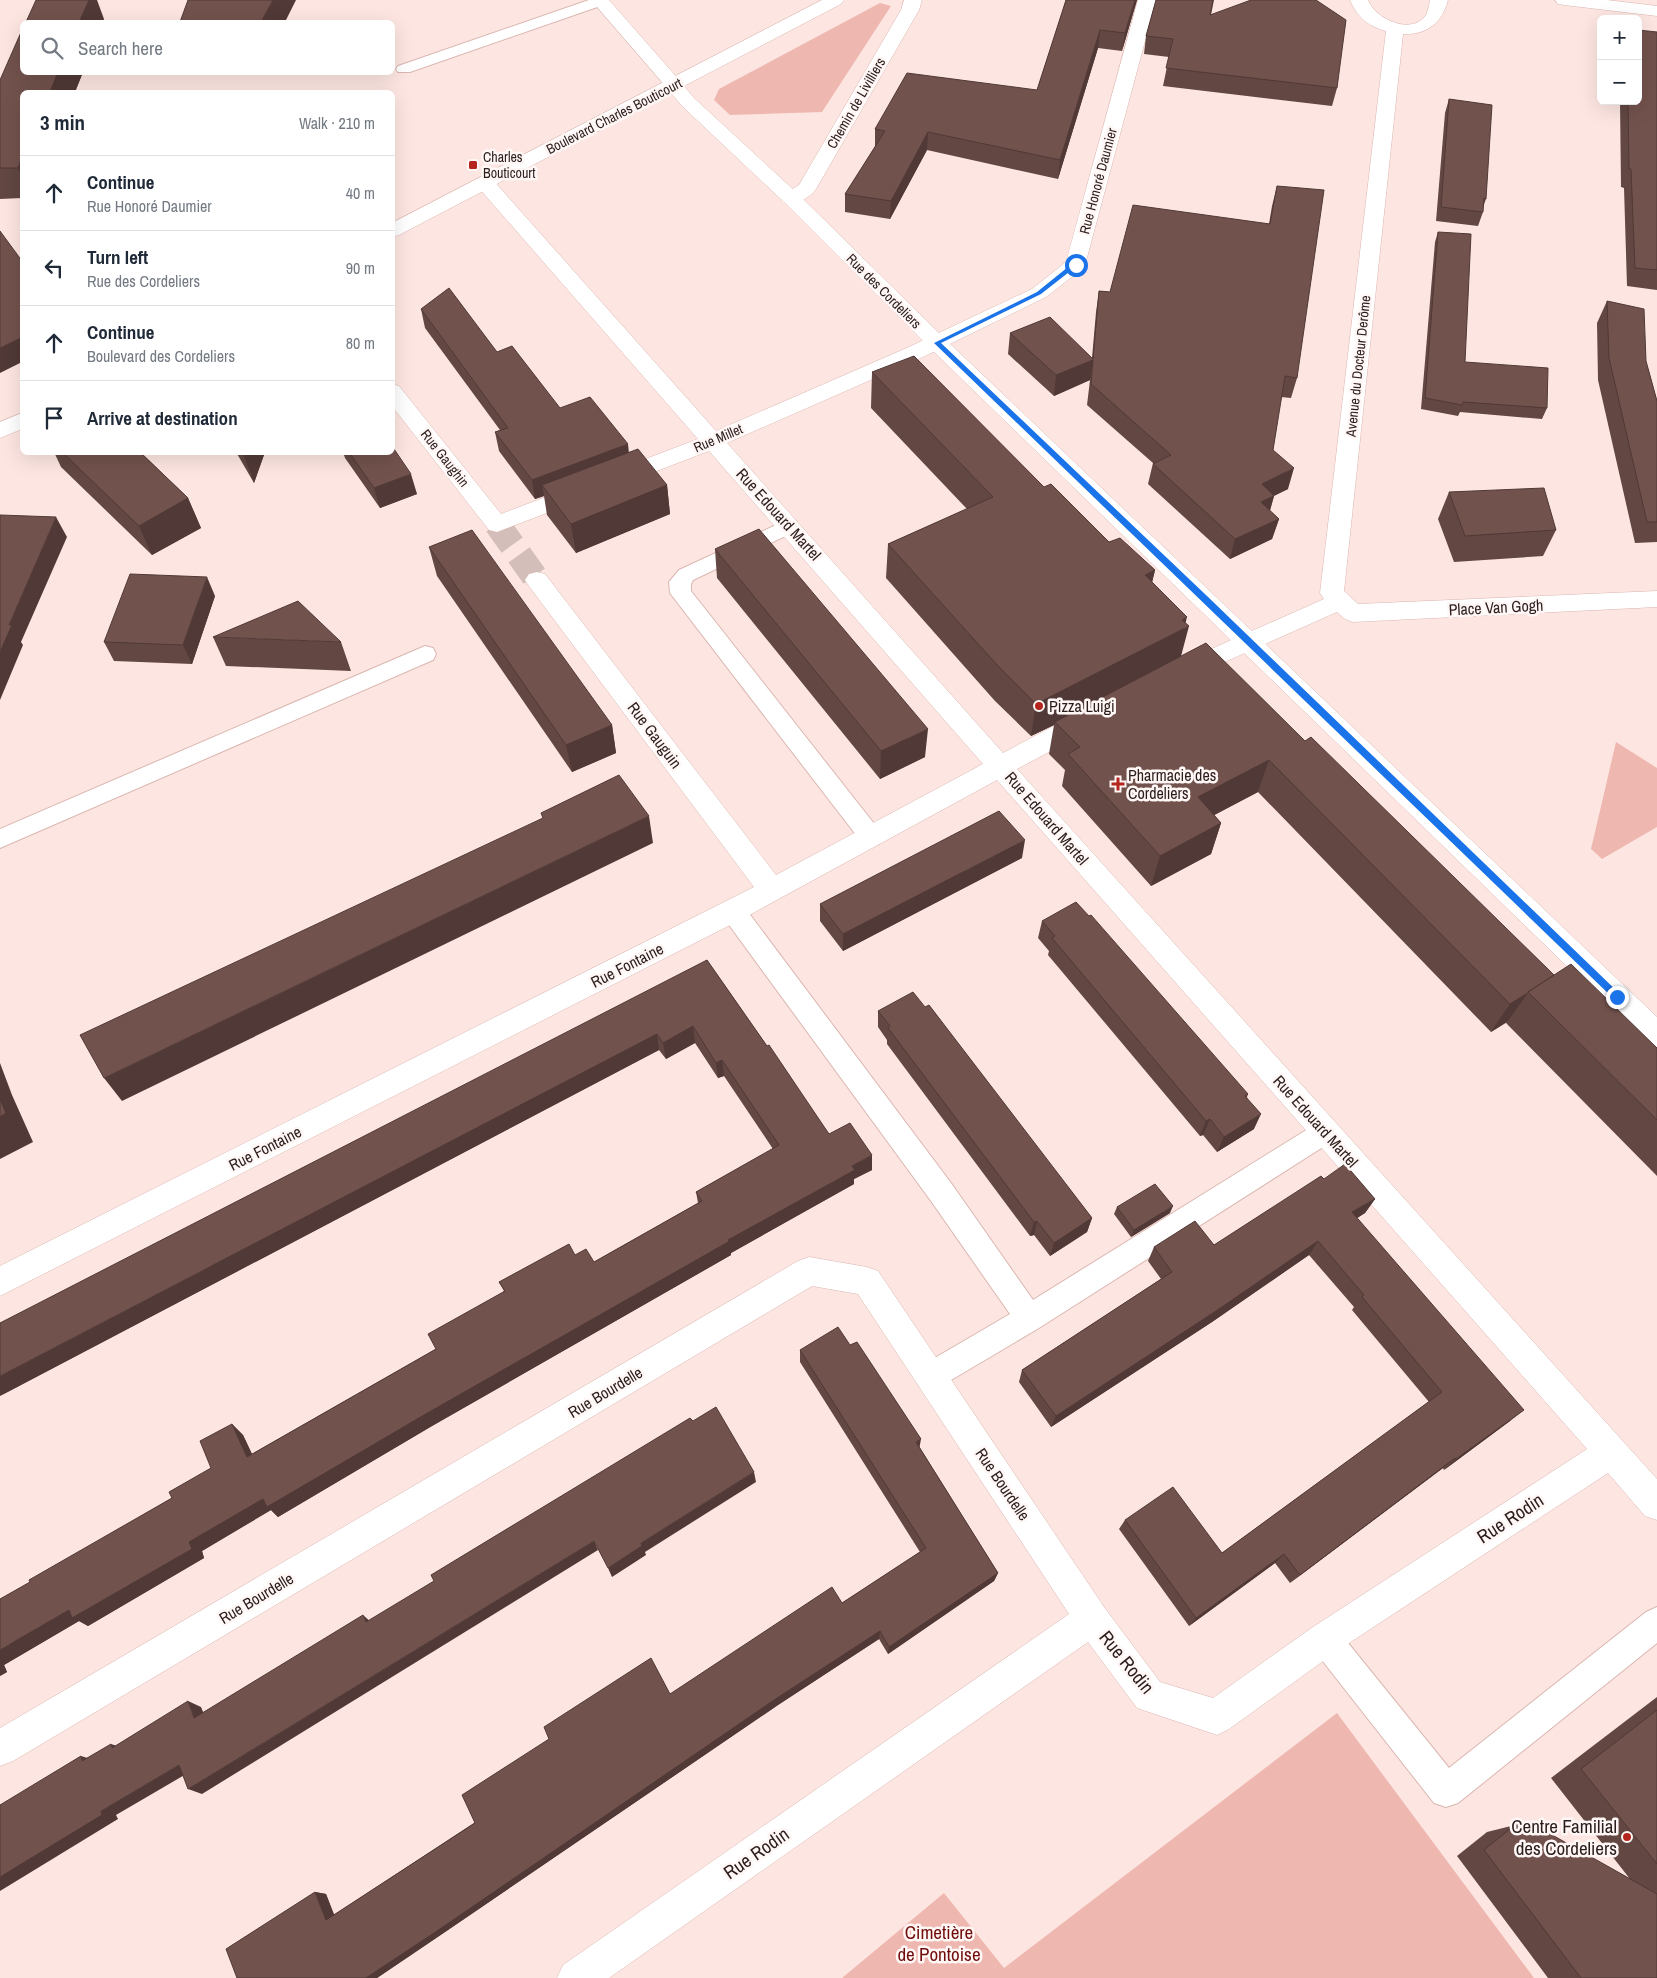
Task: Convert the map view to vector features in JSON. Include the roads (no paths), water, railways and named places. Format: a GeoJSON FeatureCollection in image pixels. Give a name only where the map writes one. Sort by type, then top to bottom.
{"type":"FeatureCollection","features":[{"type":"Feature","properties":{"kind":"street","name":"Rue des Cordeliers"},"geometry":{"type":"LineString","coordinates":[[600,0],[688,102],[790,198],[937,343],[1657,1035]]}},
{"type":"Feature","properties":{"kind":"street","name":"Boulevard Charles Bouticourt"},"geometry":{"type":"LineString","coordinates":[[395,229],[835,0]]}},
{"type":"Feature","properties":{"kind":"street","name":"Chemin de Livilliers"},"geometry":{"type":"LineString","coordinates":[[790,198],[806,189],[910,10],[913,0]]}},
{"type":"Feature","properties":{"kind":"street","name":"Rue Honoré Daumier"},"geometry":{"type":"LineString","coordinates":[[937,343],[1039,293],[1076,265],[1148,0]]}},
{"type":"Feature","properties":{"kind":"street"},"geometry":{"type":"LineString","coordinates":[[1359,0],[1364,14],[1375,21],[1395,28],[1426,24],[1435,14],[1439,0]]}},
{"type":"Feature","properties":{"kind":"street"},"geometry":{"type":"LineString","coordinates":[[1564,0],[1657,11]]}},
{"type":"Feature","properties":{"kind":"street","name":"Avenue du Docteur Derôme"},"geometry":{"type":"LineString","coordinates":[[1340,601],[1332,593],[1395,28]]}},
{"type":"Feature","properties":{"kind":"street","name":"Rue Edouard Martel"},"geometry":{"type":"LineString","coordinates":[[485,182],[1325,1132],[1611,1452]]}},
{"type":"Feature","properties":{"kind":"street","name":"Rue Millet"},"geometry":{"type":"LineString","coordinates":[[497,524],[713,441],[937,343]]}},
{"type":"Feature","properties":{"kind":"street","name":"Rue Gaughin"},"geometry":{"type":"LineString","coordinates":[[395,395],[497,524]]}},
{"type":"Feature","properties":{"kind":"street"},"geometry":{"type":"LineString","coordinates":[[0,431],[20,421]]}},
{"type":"Feature","properties":{"kind":"street","name":"Rue Gauguin"},"geometry":{"type":"LineString","coordinates":[[537,580],[772,890]]}},
{"type":"Feature","properties":{"kind":"street","name":"Place Van Gogh"},"geometry":{"type":"LineString","coordinates":[[1340,601],[1354,613],[1657,599]]}},
{"type":"Feature","properties":{"kind":"street"},"geometry":{"type":"LineString","coordinates":[[1159,684],[1202,661],[1340,601]]}},
{"type":"Feature","properties":{"kind":"street","name":"Rue Fontaine"},"geometry":{"type":"LineString","coordinates":[[0,1282],[734,911],[1107,710]]}},
{"type":"Feature","properties":{"kind":"street","name":"Rue Bourdelle"},"geometry":{"type":"LineString","coordinates":[[0,1748],[809,1272],[867,1282],[1092,1619]]}},
{"type":"Feature","properties":{"kind":"street"},"geometry":{"type":"LineString","coordinates":[[1611,1452],[1657,1504]]}},
{"type":"Feature","properties":{"kind":"street","name":"Rue Rodin"},"geometry":{"type":"LineString","coordinates":[[576,1978],[1092,1619],[1149,1696],[1216,1717],[1325,1639],[1611,1452]]}},
{"type":"Feature","properties":{"kind":"lane"},"geometry":{"type":"LineString","coordinates":[[404,69],[600,0]]}},
{"type":"Feature","properties":{"kind":"lane"},"geometry":{"type":"LineString","coordinates":[[789,526],[686,575],[680,582],[681,592],[871,837]]}},
{"type":"Feature","properties":{"kind":"lane"},"geometry":{"type":"LineString","coordinates":[[0,839],[425,654]]}},
{"type":"Feature","properties":{"kind":"lane"},"geometry":{"type":"LineString","coordinates":[[734,911],[940,1192],[1029,1318]]}},
{"type":"Feature","properties":{"kind":"lane"},"geometry":{"type":"LineString","coordinates":[[931,1376],[1029,1318],[1325,1132]]}},
{"type":"Feature","properties":{"kind":"lane"},"geometry":{"type":"LineString","coordinates":[[1325,1639],[1446,1791],[1657,1623]]}},
{"type":"Feature","properties":{"kind":"tunnel"},"geometry":{"type":"LineString","coordinates":[[497,524],[537,580]]}},
{"type":"Feature","properties":{"kind":"place","name":"Charles Bouticourt"},"geometry":{"type":"Point","coordinates":[473,165]}},
{"type":"Feature","properties":{"kind":"place","name":"Pizza Luigi"},"geometry":{"type":"Point","coordinates":[1039,706]}},
{"type":"Feature","properties":{"kind":"place","name":"Pharmacie des Cordeliers"},"geometry":{"type":"Point","coordinates":[1118,784]}},
{"type":"Feature","properties":{"kind":"place","name":"Centre Familial des Cordeliers"},"geometry":{"type":"Point","coordinates":[1627,1837]}},
{"type":"Feature","properties":{"kind":"park label","name":"Cimetière de Pontoise"},"geometry":{"type":"Point","coordinates":[939,1943]}}]}
